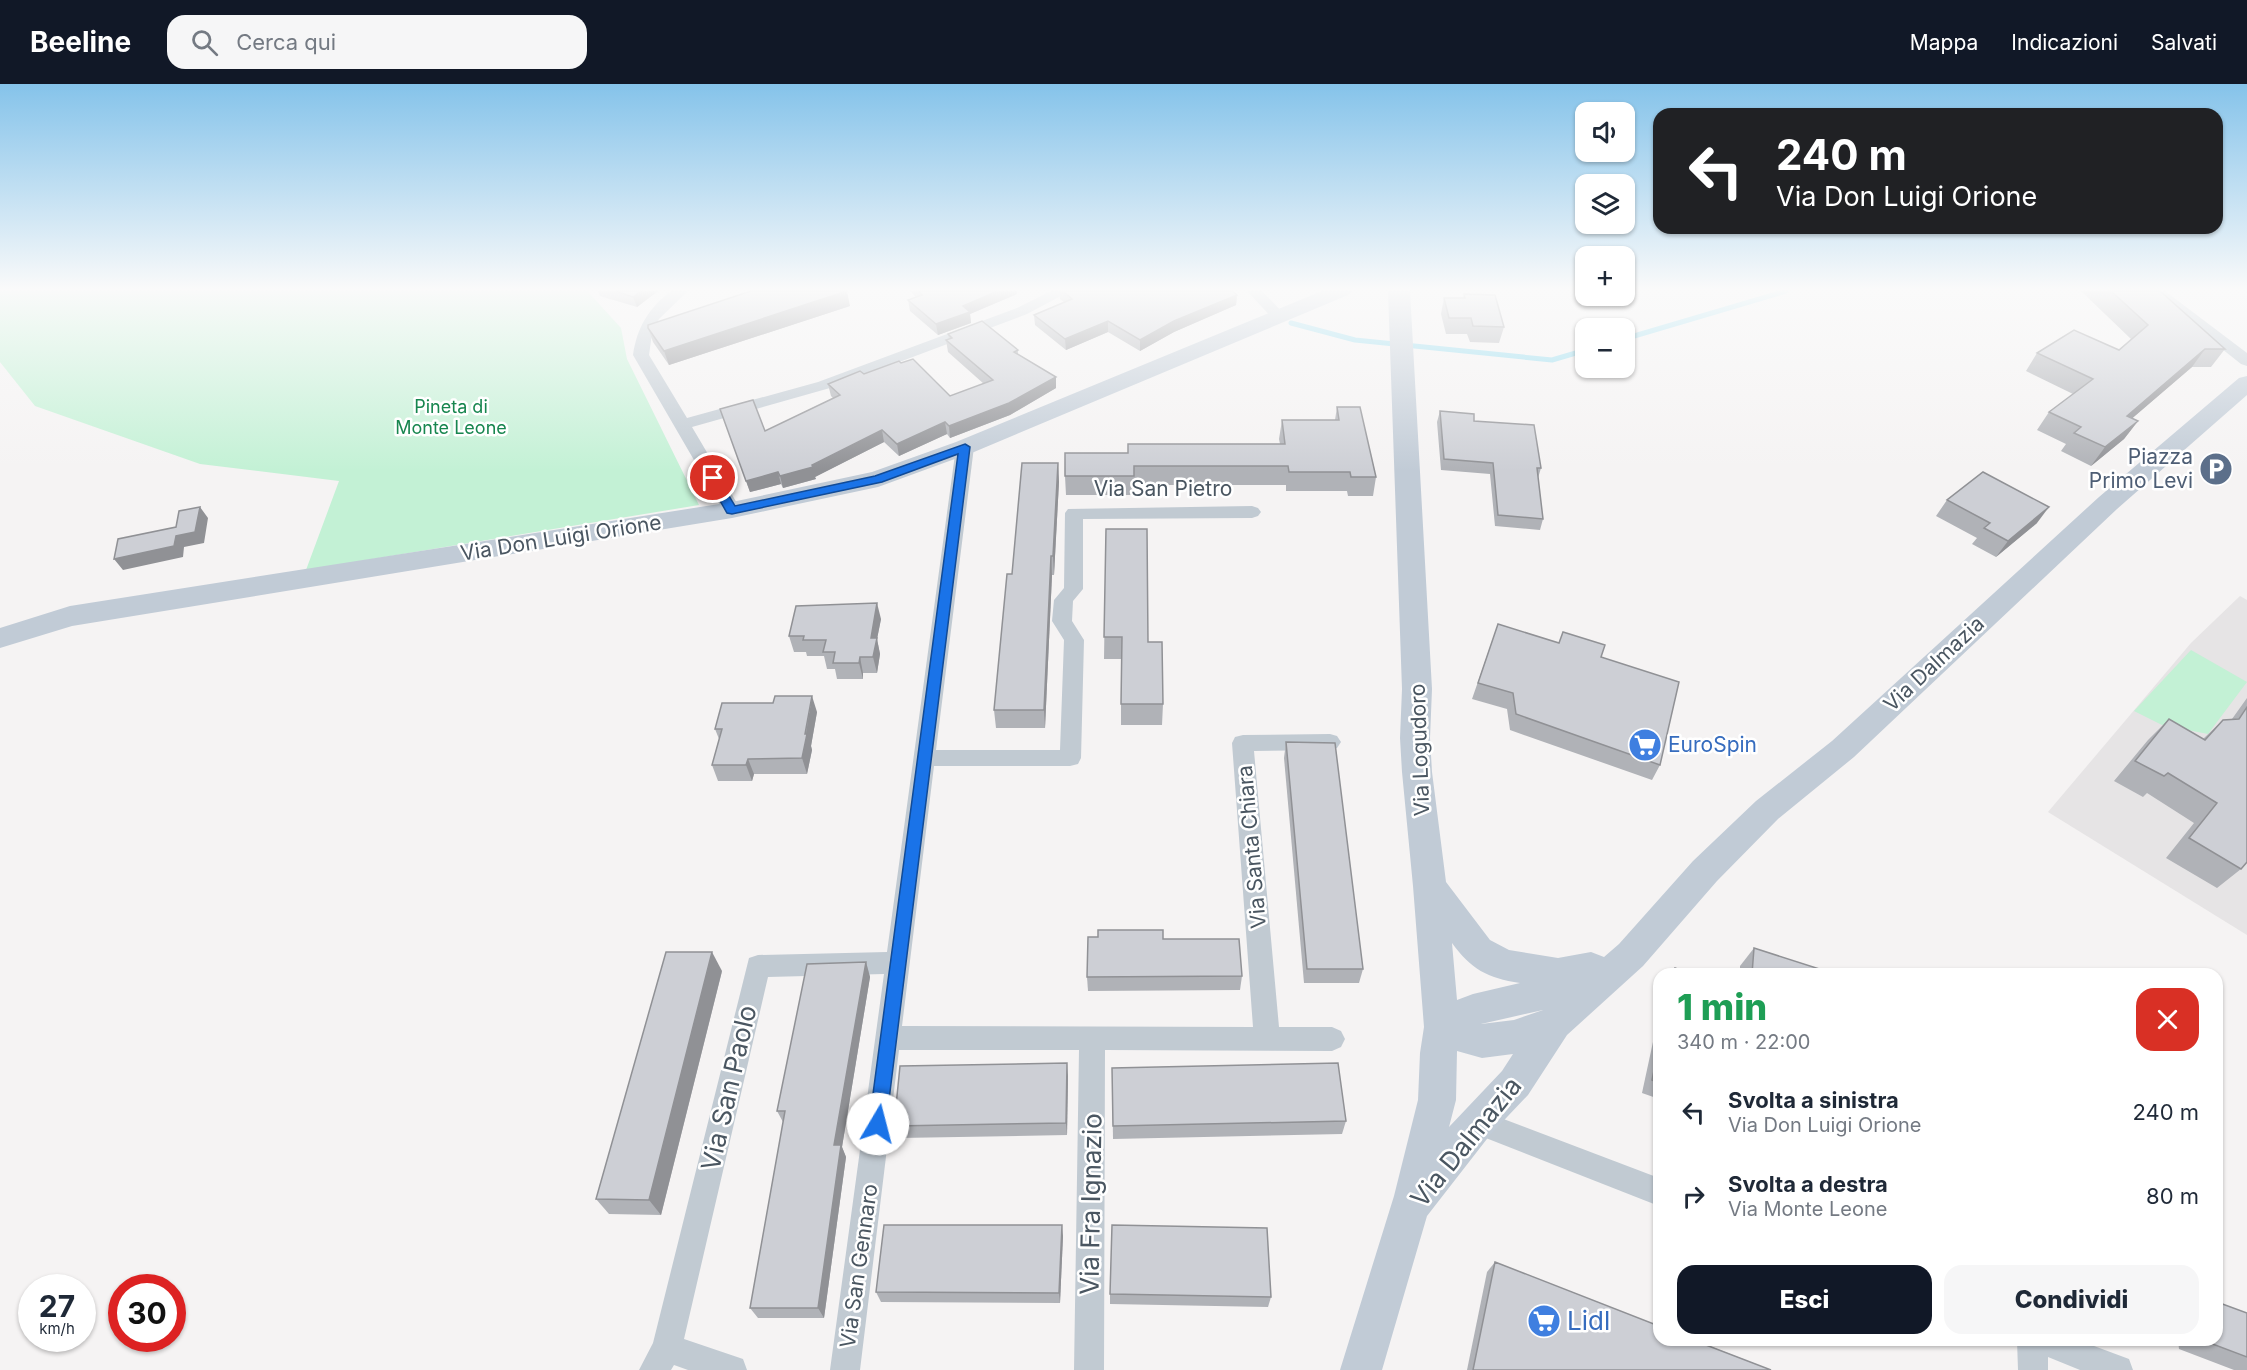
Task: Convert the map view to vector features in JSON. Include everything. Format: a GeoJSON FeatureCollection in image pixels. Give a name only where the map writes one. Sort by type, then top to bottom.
{"type":"FeatureCollection","features":[{"type":"Feature","properties":{"kind":"street"},"geometry":{"type":"LineString","coordinates":[[641,351],[641,355],[732,510]]}},
{"type":"Feature","properties":{"kind":"street"},"geometry":{"type":"LineString","coordinates":[[682,425],[824,385],[915,351]]}},
{"type":"Feature","properties":{"kind":"street","name":"Via Don Luigi Orione"},"geometry":{"type":"LineString","coordinates":[[0,638],[70,616],[732,510],[878,479],[965,447],[1199,351]]}},
{"type":"Feature","properties":{"kind":"street","name":"Via Logudoro"},"geometry":{"type":"LineString","coordinates":[[1400,351],[1417,689],[1415,738],[1442,1027],[1438,1053],[1437,1101],[1410,1206]]}},
{"type":"Feature","properties":{"kind":"street"},"geometry":{"type":"LineString","coordinates":[[2234,351],[2247,361]]}},
{"type":"Feature","properties":{"kind":"street","name":"Via Dalmazia"},"geometry":{"type":"LineString","coordinates":[[1361,1370],[1410,1206],[1477,1122],[1515,1083],[1554,1023],[1631,955],[1704,871],[1767,810],[1843,749],[2108,503],[2247,383]]}},
{"type":"Feature","properties":{"kind":"street","name":"Via San Gennaro"},"geometry":{"type":"LineString","coordinates":[[845,1370],[965,447]]}},
{"type":"Feature","properties":{"kind":"street","name":"Via San Pietro"},"geometry":{"type":"LineString","coordinates":[[926,758],[1070,758],[1074,640],[1062,621],[1064,600],[1073,589],[1074,513],[1252,512]]}},
{"type":"Feature","properties":{"kind":"street","name":"Via Santa Chiara"},"geometry":{"type":"LineString","coordinates":[[1267,1038],[1243,743],[1330,742]]}},
{"type":"Feature","properties":{"kind":"street"},"geometry":{"type":"LineString","coordinates":[[1430,886],[1478,951],[1503,965],[1558,974],[1631,955]]}},
{"type":"Feature","properties":{"kind":"street","name":"Via San Paolo"},"geometry":{"type":"LineString","coordinates":[[660,1359],[758,966],[899,963]]}},
{"type":"Feature","properties":{"kind":"street"},"geometry":{"type":"LineString","coordinates":[[1442,1027],[1473,1010],[1560,990],[1591,967]]}},
{"type":"Feature","properties":{"kind":"street","name":"Via Dalmazia"},"geometry":{"type":"LineString","coordinates":[[1442,1027],[1472,1040],[1491,1041],[1520,1035],[1554,1023]]}},
{"type":"Feature","properties":{"kind":"street"},"geometry":{"type":"LineString","coordinates":[[889,1038],[1332,1039]]}},
{"type":"Feature","properties":{"kind":"street","name":"Via Fra Ignazio"},"geometry":{"type":"LineString","coordinates":[[1089,1370],[1092,1038]]}},
{"type":"Feature","properties":{"kind":"street"},"geometry":{"type":"LineString","coordinates":[[1477,1122],[1653,1190]]}},
{"type":"Feature","properties":{"kind":"street"},"geometry":{"type":"LineString","coordinates":[[2031,1346],[2033,1370]]}},
{"type":"Feature","properties":{"kind":"street"},"geometry":{"type":"LineString","coordinates":[[2056,1346],[2118,1370]]}},
{"type":"Feature","properties":{"kind":"street"},"geometry":{"type":"LineString","coordinates":[[660,1359],[732,1370]]}},
{"type":"Feature","properties":{"kind":"shaded area"},"geometry":{"type":"Polygon","coordinates":[[[2240,596],[2247,600],[2247,935],[2048,812],[2191,643],[2240,596]]]}},
{"type":"Feature","properties":{"kind":"green space","name":"Pineta di Monte Leone"},"geometry":{"type":"Polygon","coordinates":[[[0,351],[625,351],[627,359],[699,505],[306,570],[339,481],[200,464],[35,406],[0,362],[0,351]]]}},
{"type":"Feature","properties":{"kind":"green space"},"geometry":{"type":"Polygon","coordinates":[[[2191,650],[2247,682],[2208,734],[2162,725],[2134,711],[2191,650]]]}},
{"type":"Feature","properties":{"kind":"building"},"geometry":{"type":"Polygon","coordinates":[[[959,351],[1016,351],[1014,352],[1056,377],[1009,403],[949,426],[945,422],[897,444],[882,430],[812,465],[813,467],[780,476],[778,472],[746,481],[720,409],[753,400],[765,431],[840,395],[828,384],[860,371],[864,374],[899,361],[901,363],[913,359],[950,396],[993,380],[959,351]]]}},
{"type":"Feature","properties":{"kind":"building"},"geometry":{"type":"Polygon","coordinates":[[[2040,351],[2203,351],[2127,416],[2138,421],[2105,447],[2074,433],[2081,427],[2049,412],[2093,379],[2037,353],[2040,351]]]}},
{"type":"Feature","properties":{"kind":"building"},"geometry":{"type":"Polygon","coordinates":[[[1337,407],[1360,407],[1376,477],[1351,477],[1350,472],[1289,472],[1288,466],[1134,466],[1134,476],[1065,476],[1065,453],[1128,453],[1128,444],[1285,444],[1282,420],[1339,420],[1337,407]]]}},
{"type":"Feature","properties":{"kind":"building"},"geometry":{"type":"Polygon","coordinates":[[[1440,411],[1474,414],[1474,421],[1534,425],[1541,468],[1537,468],[1543,519],[1498,515],[1493,463],[1444,459],[1440,411]]]}},
{"type":"Feature","properties":{"kind":"building"},"geometry":{"type":"Polygon","coordinates":[[[1022,463],[1058,463],[1044,710],[994,710],[1007,574],[1012,574],[1022,463]]]}},
{"type":"Feature","properties":{"kind":"building"},"geometry":{"type":"Polygon","coordinates":[[[1983,472],[2049,507],[2008,541],[1984,528],[1990,523],[1947,500],[1983,472]]]}},
{"type":"Feature","properties":{"kind":"building"},"geometry":{"type":"Polygon","coordinates":[[[200,507],[195,532],[176,536],[174,546],[114,559],[118,539],[176,527],[179,511],[200,507]]]}},
{"type":"Feature","properties":{"kind":"building"},"geometry":{"type":"Polygon","coordinates":[[[1106,529],[1147,529],[1148,642],[1162,642],[1163,704],[1121,704],[1122,637],[1104,637],[1106,529]]]}},
{"type":"Feature","properties":{"kind":"building"},"geometry":{"type":"Polygon","coordinates":[[[877,603],[871,638],[877,638],[873,657],[860,657],[859,663],[833,663],[835,652],[823,652],[826,640],[803,640],[804,636],[789,636],[796,606],[877,603]]]}},
{"type":"Feature","properties":{"kind":"building"},"geometry":{"type":"Polygon","coordinates":[[[1498,624],[1559,643],[1563,632],[1605,645],[1601,657],[1679,682],[1660,765],[1516,714],[1513,693],[1478,683],[1498,624]]]}},
{"type":"Feature","properties":{"kind":"building"},"geometry":{"type":"Polygon","coordinates":[[[775,696],[812,696],[802,758],[748,759],[746,765],[712,765],[722,729],[715,729],[722,703],[773,703],[775,696]]]}},
{"type":"Feature","properties":{"kind":"building"},"geometry":{"type":"Polygon","coordinates":[[[2247,707],[2247,862],[2241,869],[2189,838],[2217,803],[2168,773],[2164,776],[2135,761],[2169,719],[2205,740],[2223,720],[2239,719],[2247,707]]]}},
{"type":"Feature","properties":{"kind":"building"},"geometry":{"type":"Polygon","coordinates":[[[1286,742],[1335,743],[1363,969],[1307,969],[1286,742]]]}},
{"type":"Feature","properties":{"kind":"building"},"geometry":{"type":"Polygon","coordinates":[[[1098,930],[1163,930],[1163,939],[1239,939],[1242,976],[1087,977],[1088,937],[1098,937],[1098,930]]]}},
{"type":"Feature","properties":{"kind":"building"},"geometry":{"type":"Polygon","coordinates":[[[1754,948],[1816,968],[1752,968],[1754,948]]]}},
{"type":"Feature","properties":{"kind":"building"},"geometry":{"type":"Polygon","coordinates":[[[666,952],[712,952],[649,1200],[596,1199],[666,952]]]}},
{"type":"Feature","properties":{"kind":"building"},"geometry":{"type":"Polygon","coordinates":[[[866,962],[834,1145],[841,1145],[818,1308],[750,1308],[785,1111],[777,1111],[807,964],[866,962]]]}},
{"type":"Feature","properties":{"kind":"building"},"geometry":{"type":"Polygon","coordinates":[[[1067,1063],[1066,1123],[894,1126],[900,1066],[1067,1063]]]}},
{"type":"Feature","properties":{"kind":"building"},"geometry":{"type":"Polygon","coordinates":[[[1338,1063],[1346,1121],[1113,1126],[1112,1068],[1338,1063]]]}},
{"type":"Feature","properties":{"kind":"building"},"geometry":{"type":"Polygon","coordinates":[[[884,1225],[1062,1225],[1059,1293],[876,1292],[884,1225]]]}},
{"type":"Feature","properties":{"kind":"building"},"geometry":{"type":"Polygon","coordinates":[[[1112,1225],[1267,1228],[1271,1297],[1110,1294],[1112,1225]]]}},
{"type":"Feature","properties":{"kind":"building","name":"Lidl"},"geometry":{"type":"Polygon","coordinates":[[[1495,1262],[1653,1324],[1653,1346],[1709,1346],[1771,1370],[1473,1370],[1495,1262]]]}},
{"type":"Feature","properties":{"kind":"building"},"geometry":{"type":"Polygon","coordinates":[[[2223,1304],[2247,1313],[2247,1357],[2218,1346],[2223,1346],[2223,1304]]]}},
{"type":"Feature","properties":{"kind":"waterway"},"geometry":{"type":"LineString","coordinates":[[1463,351],[1552,360],[1575,353]]}},
{"type":"Feature","properties":{"kind":"place","name":"Piazza Primo Levi"},"geometry":{"type":"Point","coordinates":[2216,469]}},
{"type":"Feature","properties":{"kind":"place","name":"EuroSpin"},"geometry":{"type":"Point","coordinates":[1645,745]}},
{"type":"Feature","properties":{"kind":"place","name":"Lidl"},"geometry":{"type":"Point","coordinates":[1544,1321]}},
{"type":"Feature","properties":{"kind":"route"},"geometry":{"type":"LineString","coordinates":[[713,478],[732,510],[878,479],[965,447],[878,1124]]}}]}
